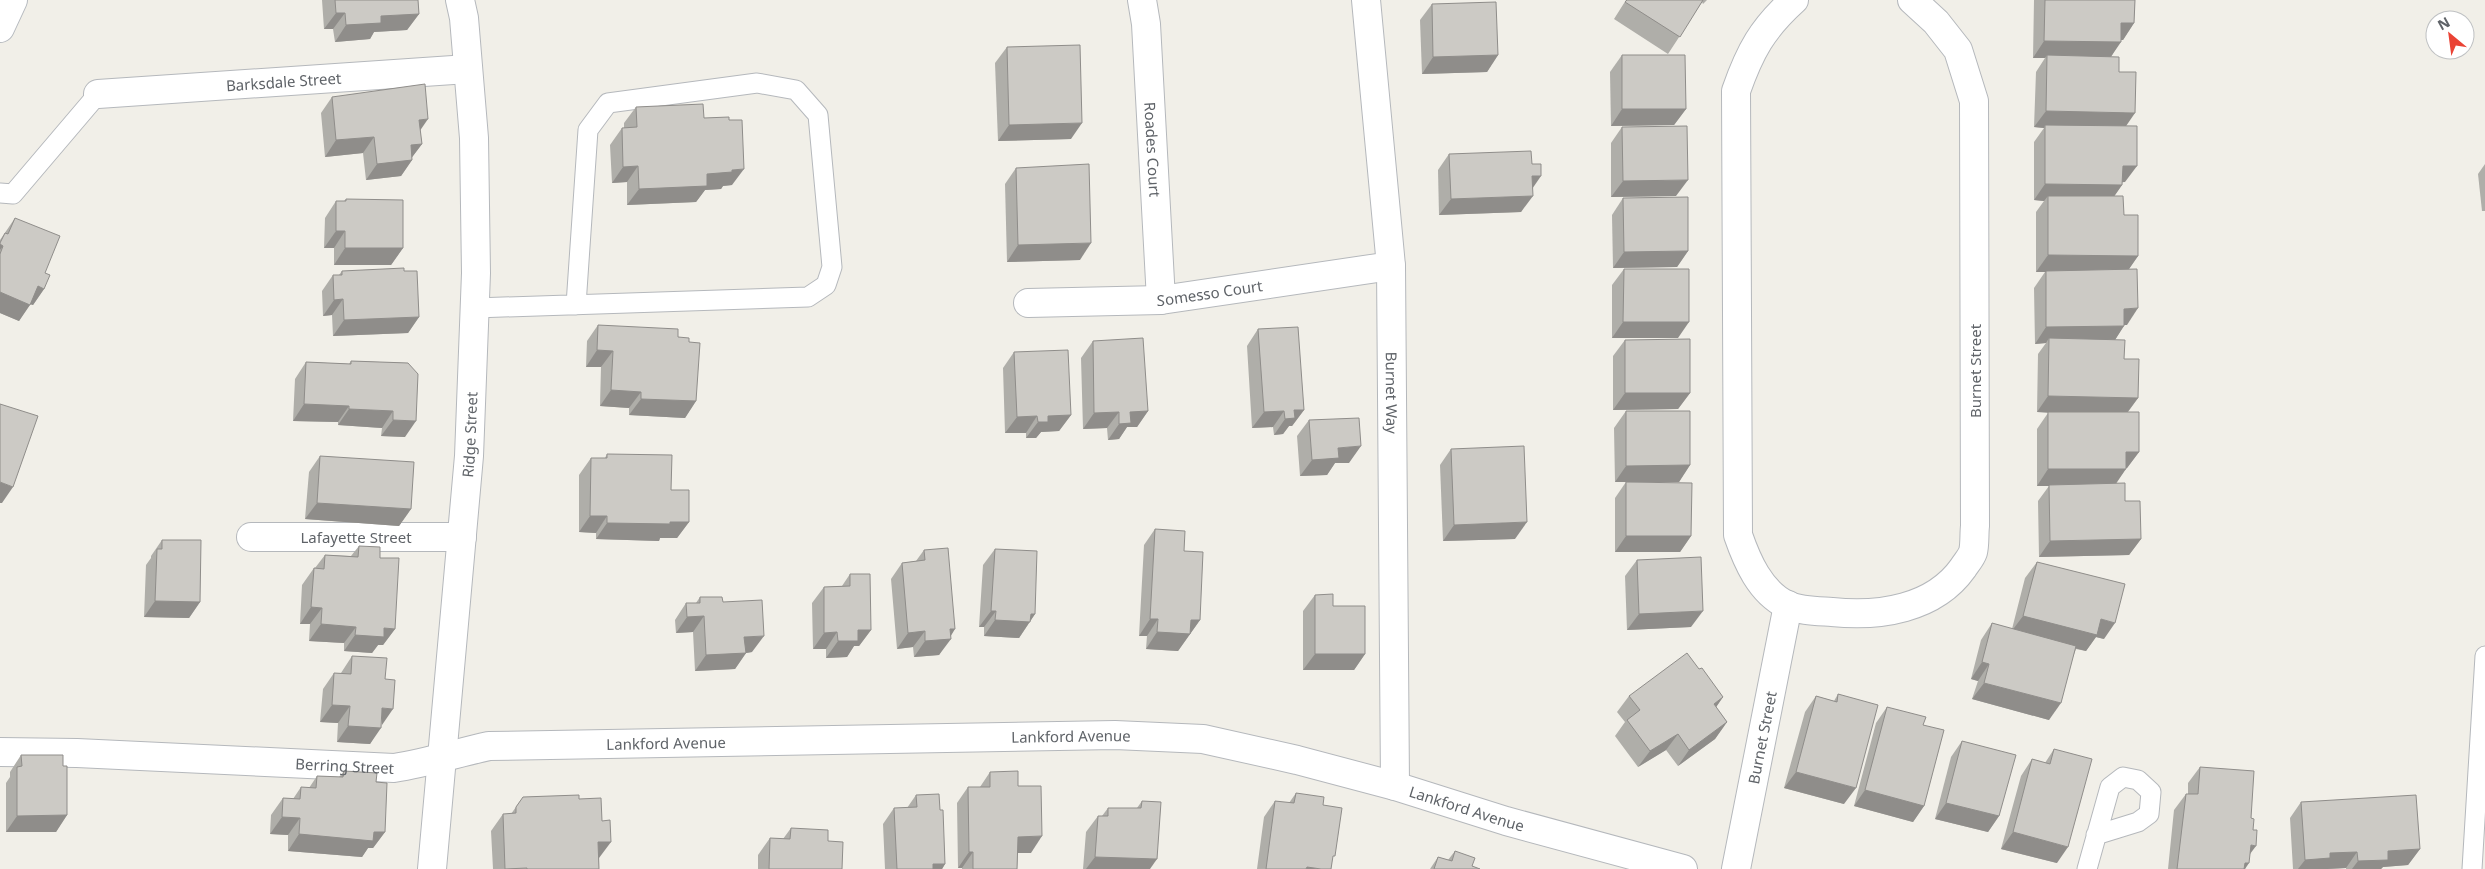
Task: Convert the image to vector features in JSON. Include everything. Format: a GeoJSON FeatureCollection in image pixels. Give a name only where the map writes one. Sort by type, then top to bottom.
{"type":"FeatureCollection","features":[{"type":"Feature","properties":{"kind":"street"},"geometry":{"type":"LineString","coordinates":[[0,28],[13,0]]}},
{"type":"Feature","properties":{"kind":"street","name":"Ridge Street"},"geometry":{"type":"LineString","coordinates":[[432,869],[469,456],[475,308],[474,138],[464,18],[460,0]]}},
{"type":"Feature","properties":{"kind":"street","name":"Roades Court"},"geometry":{"type":"LineString","coordinates":[[1142,0],[1146,24],[1161,300]]}},
{"type":"Feature","properties":{"kind":"street","name":"Burnet Way"},"geometry":{"type":"LineString","coordinates":[[1366,0],[1391,266],[1395,786]]}},
{"type":"Feature","properties":{"kind":"street","name":"Burnet Street"},"geometry":{"type":"LineString","coordinates":[[1794,0],[1768,26],[1748,55],[1736,91],[1738,535],[1748,562],[1760,581],[1788,605],[1816,611],[1860,615],[1901,608],[1924,601],[1941,591],[1957,576],[1973,554],[1975,526],[1974,101],[1958,50],[1936,22],[1912,0]]}},
{"type":"Feature","properties":{"kind":"street","name":"Barksdale Street"},"geometry":{"type":"LineString","coordinates":[[98,94],[468,69]]}},
{"type":"Feature","properties":{"kind":"street","name":"Somesso Court"},"geometry":{"type":"LineString","coordinates":[[1028,303],[1161,300],[1391,266]]}},
{"type":"Feature","properties":{"kind":"street","name":"Lafayette Street"},"geometry":{"type":"LineString","coordinates":[[251,537],[462,538]]}},
{"type":"Feature","properties":{"kind":"street","name":"Burnet Street"},"geometry":{"type":"LineString","coordinates":[[1736,869],[1788,605]]}},
{"type":"Feature","properties":{"kind":"street","name":"Lankford Avenue"},"geometry":{"type":"LineString","coordinates":[[443,756],[489,746],[1115,735],[1204,739],[1297,760],[1395,786],[1506,821],[1683,869]]}},
{"type":"Feature","properties":{"kind":"street","name":"Berring Street"},"geometry":{"type":"LineString","coordinates":[[0,752],[77,753],[394,768],[428,762],[443,756]]}},
{"type":"Feature","properties":{"kind":"lane"},"geometry":{"type":"LineString","coordinates":[[475,308],[576,305],[808,297],[826,285],[832,267],[818,115],[796,90],[757,83],[608,103],[588,130],[576,305]]}},
{"type":"Feature","properties":{"kind":"lane"},"geometry":{"type":"LineString","coordinates":[[0,193],[13,194],[98,94]]}},
{"type":"Feature","properties":{"kind":"lane"},"geometry":{"type":"LineString","coordinates":[[2472,869],[2480,835],[2485,656]]}},
{"type":"Feature","properties":{"kind":"lane"},"geometry":{"type":"LineString","coordinates":[[2088,869],[2096,835]]}},
{"type":"Feature","properties":{"kind":"building"},"geometry":{"type":"Polygon","coordinates":[[[335,0],[418,0],[419,14],[381,16],[381,23],[346,25],[345,13],[336,13],[335,0]]]}},
{"type":"Feature","properties":{"kind":"building"},"geometry":{"type":"Polygon","coordinates":[[[1627,0],[1703,0],[1680,37],[1625,2],[1627,0]]]}},
{"type":"Feature","properties":{"kind":"building"},"geometry":{"type":"Polygon","coordinates":[[[2045,0],[2135,0],[2134,23],[2121,23],[2121,42],[2044,41],[2045,0]]]}},
{"type":"Feature","properties":{"kind":"building"},"geometry":{"type":"Polygon","coordinates":[[[1496,2],[1498,55],[1433,57],[1432,4],[1496,2]]]}},
{"type":"Feature","properties":{"kind":"building"},"geometry":{"type":"Polygon","coordinates":[[[1080,45],[1082,123],[1009,125],[1007,47],[1080,45]]]}},
{"type":"Feature","properties":{"kind":"building"},"geometry":{"type":"Polygon","coordinates":[[[1622,55],[1685,55],[1686,109],[1622,109],[1622,55]]]}},
{"type":"Feature","properties":{"kind":"building"},"geometry":{"type":"Polygon","coordinates":[[[2047,55],[2119,57],[2119,72],[2136,72],[2135,113],[2046,111],[2047,55]]]}},
{"type":"Feature","properties":{"kind":"building"},"geometry":{"type":"Polygon","coordinates":[[[425,84],[428,119],[419,120],[422,144],[411,145],[412,160],[377,164],[374,137],[336,140],[332,97],[425,84]]]}},
{"type":"Feature","properties":{"kind":"building"},"geometry":{"type":"Polygon","coordinates":[[[703,104],[704,118],[729,117],[729,120],[742,120],[744,169],[707,174],[707,186],[639,189],[638,166],[623,167],[622,128],[637,127],[636,107],[703,104]]]}},
{"type":"Feature","properties":{"kind":"building"},"geometry":{"type":"Polygon","coordinates":[[[2045,125],[2137,126],[2137,166],[2123,166],[2122,185],[2045,184],[2045,125]]]}},
{"type":"Feature","properties":{"kind":"building"},"geometry":{"type":"Polygon","coordinates":[[[1687,126],[1688,180],[1623,181],[1622,127],[1687,126]]]}},
{"type":"Feature","properties":{"kind":"building"},"geometry":{"type":"Polygon","coordinates":[[[1531,151],[1532,164],[1541,164],[1541,176],[1532,176],[1533,196],[1451,199],[1449,154],[1531,151]]]}},
{"type":"Feature","properties":{"kind":"building"},"geometry":{"type":"Polygon","coordinates":[[[1089,164],[1091,243],[1018,245],[1016,168],[1089,164]]]}},
{"type":"Feature","properties":{"kind":"building"},"geometry":{"type":"Polygon","coordinates":[[[2048,196],[2123,196],[2124,215],[2138,215],[2138,256],[2048,255],[2048,196]]]}},
{"type":"Feature","properties":{"kind":"building"},"geometry":{"type":"Polygon","coordinates":[[[1688,197],[1688,251],[1624,252],[1623,198],[1688,197]]]}},
{"type":"Feature","properties":{"kind":"building"},"geometry":{"type":"Polygon","coordinates":[[[346,199],[403,200],[403,248],[345,248],[345,231],[336,231],[336,201],[346,201],[346,199]]]}},
{"type":"Feature","properties":{"kind":"building"},"geometry":{"type":"Polygon","coordinates":[[[15,218],[60,236],[45,273],[50,275],[44,289],[38,286],[30,305],[0,292],[0,254],[3,246],[0,243],[5,233],[8,234],[15,218]]]}},
{"type":"Feature","properties":{"kind":"building"},"geometry":{"type":"Polygon","coordinates":[[[404,268],[404,271],[417,271],[419,317],[344,320],[343,299],[334,300],[333,275],[342,275],[342,271],[404,268]]]}},
{"type":"Feature","properties":{"kind":"building"},"geometry":{"type":"Polygon","coordinates":[[[1624,269],[1689,269],[1689,322],[1623,322],[1624,269]]]}},
{"type":"Feature","properties":{"kind":"building"},"geometry":{"type":"Polygon","coordinates":[[[2137,269],[2138,308],[2124,309],[2124,326],[2046,327],[2046,271],[2137,269]]]}},
{"type":"Feature","properties":{"kind":"building"},"geometry":{"type":"Polygon","coordinates":[[[598,325],[678,329],[678,337],[689,338],[689,342],[700,343],[696,401],[641,399],[641,392],[611,390],[613,351],[597,350],[598,325]]]}},
{"type":"Feature","properties":{"kind":"building"},"geometry":{"type":"Polygon","coordinates":[[[1298,327],[1304,410],[1294,410],[1295,418],[1285,419],[1284,411],[1264,412],[1258,329],[1298,327]]]}},
{"type":"Feature","properties":{"kind":"building"},"geometry":{"type":"Polygon","coordinates":[[[1143,338],[1148,411],[1130,412],[1131,423],[1119,424],[1119,412],[1094,413],[1093,341],[1143,338]]]}},
{"type":"Feature","properties":{"kind":"building"},"geometry":{"type":"Polygon","coordinates":[[[2049,338],[2125,340],[2124,359],[2139,359],[2138,398],[2048,396],[2049,338]]]}},
{"type":"Feature","properties":{"kind":"building"},"geometry":{"type":"Polygon","coordinates":[[[1690,339],[1690,393],[1625,393],[1625,340],[1690,339]]]}},
{"type":"Feature","properties":{"kind":"building"},"geometry":{"type":"Polygon","coordinates":[[[1068,350],[1071,415],[1048,416],[1048,422],[1038,422],[1037,416],[1017,417],[1014,352],[1068,350]]]}},
{"type":"Feature","properties":{"kind":"building"},"geometry":{"type":"Polygon","coordinates":[[[351,361],[408,363],[418,374],[416,421],[393,420],[393,411],[349,409],[349,406],[304,404],[306,362],[351,364],[351,361]]]}},
{"type":"Feature","properties":{"kind":"building"},"geometry":{"type":"Polygon","coordinates":[[[0,404],[38,416],[13,487],[0,482],[0,404]]]}},
{"type":"Feature","properties":{"kind":"building"},"geometry":{"type":"Polygon","coordinates":[[[1626,411],[1690,411],[1690,465],[1626,466],[1626,411]]]}},
{"type":"Feature","properties":{"kind":"building"},"geometry":{"type":"Polygon","coordinates":[[[2048,412],[2139,412],[2139,452],[2126,452],[2126,469],[2048,469],[2048,412]]]}},
{"type":"Feature","properties":{"kind":"building"},"geometry":{"type":"Polygon","coordinates":[[[1359,418],[1361,446],[1338,448],[1339,458],[1312,460],[1309,420],[1359,418]]]}},
{"type":"Feature","properties":{"kind":"building"},"geometry":{"type":"Polygon","coordinates":[[[1524,446],[1527,522],[1454,525],[1451,449],[1524,446]]]}},
{"type":"Feature","properties":{"kind":"building"},"geometry":{"type":"Polygon","coordinates":[[[607,454],[672,455],[671,490],[689,490],[689,522],[670,522],[670,524],[607,523],[607,516],[590,516],[591,458],[607,458],[607,454]]]}},
{"type":"Feature","properties":{"kind":"building"},"geometry":{"type":"Polygon","coordinates":[[[320,456],[414,462],[411,509],[317,503],[320,456]]]}},
{"type":"Feature","properties":{"kind":"building"},"geometry":{"type":"Polygon","coordinates":[[[1626,482],[1692,483],[1691,536],[1626,536],[1626,482]]]}},
{"type":"Feature","properties":{"kind":"building"},"geometry":{"type":"Polygon","coordinates":[[[2125,483],[2125,501],[2140,501],[2141,539],[2050,541],[2049,485],[2125,483]]]}},
{"type":"Feature","properties":{"kind":"building"},"geometry":{"type":"Polygon","coordinates":[[[1155,529],[1185,531],[1184,551],[1203,552],[1200,620],[1191,620],[1190,634],[1157,632],[1158,619],[1150,619],[1155,529]]]}},
{"type":"Feature","properties":{"kind":"building"},"geometry":{"type":"Polygon","coordinates":[[[162,540],[201,540],[200,602],[155,601],[157,549],[162,549],[162,540]]]}},
{"type":"Feature","properties":{"kind":"building"},"geometry":{"type":"Polygon","coordinates":[[[359,546],[380,547],[380,558],[399,558],[395,629],[384,628],[384,637],[355,635],[356,627],[321,624],[322,608],[311,607],[314,568],[324,569],[325,555],[358,557],[359,546]]]}},
{"type":"Feature","properties":{"kind":"building"},"geometry":{"type":"Polygon","coordinates":[[[948,548],[955,629],[950,629],[951,639],[925,641],[925,631],[908,633],[902,563],[925,560],[924,550],[948,548]]]}},
{"type":"Feature","properties":{"kind":"building"},"geometry":{"type":"Polygon","coordinates":[[[995,549],[1037,551],[1035,614],[1031,614],[1030,622],[995,620],[996,611],[991,611],[995,549]]]}},
{"type":"Feature","properties":{"kind":"building"},"geometry":{"type":"Polygon","coordinates":[[[1701,557],[1703,611],[1639,614],[1637,560],[1701,557]]]}},
{"type":"Feature","properties":{"kind":"building"},"geometry":{"type":"Polygon","coordinates":[[[2037,562],[2125,584],[2115,623],[2101,619],[2097,635],[2023,616],[2037,562]]]}},
{"type":"Feature","properties":{"kind":"building"},"geometry":{"type":"Polygon","coordinates":[[[850,574],[870,574],[871,630],[858,630],[858,641],[838,641],[837,632],[824,633],[824,587],[850,586],[850,574]]]}},
{"type":"Feature","properties":{"kind":"building"},"geometry":{"type":"Polygon","coordinates":[[[1333,594],[1333,606],[1365,606],[1365,654],[1315,654],[1315,595],[1333,594]]]}},
{"type":"Feature","properties":{"kind":"building"},"geometry":{"type":"Polygon","coordinates":[[[700,597],[722,597],[723,602],[762,600],[764,636],[744,637],[746,653],[706,655],[704,616],[687,617],[686,603],[700,603],[700,597]]]}},
{"type":"Feature","properties":{"kind":"building"},"geometry":{"type":"Polygon","coordinates":[[[1992,623],[2076,646],[2061,703],[1984,683],[1989,664],[1982,662],[1992,623]]]}},
{"type":"Feature","properties":{"kind":"building"},"geometry":{"type":"Polygon","coordinates":[[[1687,653],[1699,669],[1702,668],[1723,697],[1714,704],[1727,722],[1689,750],[1678,734],[1650,751],[1627,720],[1640,710],[1629,696],[1687,653]]]}},
{"type":"Feature","properties":{"kind":"building"},"geometry":{"type":"Polygon","coordinates":[[[352,656],[387,658],[385,679],[395,680],[393,709],[382,708],[381,728],[348,726],[350,706],[332,705],[334,673],[351,674],[352,656]]]}},
{"type":"Feature","properties":{"kind":"building"},"geometry":{"type":"Polygon","coordinates":[[[1838,694],[1878,705],[1856,788],[1796,772],[1816,696],[1837,702],[1838,694]]]}},
{"type":"Feature","properties":{"kind":"building"},"geometry":{"type":"Polygon","coordinates":[[[1887,707],[1926,717],[1923,725],[1944,730],[1924,806],[1865,790],[1887,707]]]}},
{"type":"Feature","properties":{"kind":"building"},"geometry":{"type":"Polygon","coordinates":[[[1962,741],[2016,755],[1999,816],[1946,803],[1962,741]]]}},
{"type":"Feature","properties":{"kind":"building"},"geometry":{"type":"Polygon","coordinates":[[[2054,749],[2092,759],[2068,847],[2013,832],[2032,759],[2050,764],[2054,749]]]}},
{"type":"Feature","properties":{"kind":"building"},"geometry":{"type":"Polygon","coordinates":[[[21,755],[63,755],[63,766],[67,766],[67,815],[17,816],[17,767],[22,766],[21,755]]]}},
{"type":"Feature","properties":{"kind":"building"},"geometry":{"type":"Polygon","coordinates":[[[2200,767],[2254,771],[2251,818],[2254,819],[2253,830],[2257,830],[2256,846],[2251,845],[2249,863],[2245,863],[2244,869],[2177,869],[2186,794],[2198,794],[2200,767]]]}},
{"type":"Feature","properties":{"kind":"building"},"geometry":{"type":"Polygon","coordinates":[[[344,771],[377,773],[376,782],[387,783],[385,832],[374,832],[373,841],[299,834],[300,818],[282,817],[283,798],[300,799],[301,787],[316,788],[317,776],[343,777],[344,771]]]}},
{"type":"Feature","properties":{"kind":"building"},"geometry":{"type":"Polygon","coordinates":[[[1018,771],[1018,786],[1041,786],[1042,836],[1018,837],[1017,869],[973,869],[973,852],[969,852],[968,787],[990,787],[990,772],[1018,771]]]}},
{"type":"Feature","properties":{"kind":"building"},"geometry":{"type":"Polygon","coordinates":[[[1296,793],[1324,797],[1323,805],[1342,808],[1335,856],[1333,856],[1331,869],[1307,867],[1306,869],[1266,869],[1275,801],[1294,803],[1296,793]]]}},
{"type":"Feature","properties":{"kind":"building"},"geometry":{"type":"Polygon","coordinates":[[[939,794],[940,810],[943,810],[945,864],[933,864],[933,869],[897,869],[894,808],[917,807],[916,795],[939,794]]]}},
{"type":"Feature","properties":{"kind":"building"},"geometry":{"type":"Polygon","coordinates":[[[579,795],[579,799],[601,798],[602,821],[610,820],[611,842],[598,842],[599,869],[505,869],[503,814],[516,813],[516,807],[523,797],[579,795]]]}},
{"type":"Feature","properties":{"kind":"building"},"geometry":{"type":"Polygon","coordinates":[[[2416,795],[2420,849],[2388,851],[2388,860],[2358,861],[2357,852],[2330,853],[2330,858],[2305,860],[2301,802],[2416,795]]]}},
{"type":"Feature","properties":{"kind":"building"},"geometry":{"type":"Polygon","coordinates":[[[1142,801],[1161,802],[1157,859],[1095,857],[1098,816],[1108,816],[1108,808],[1141,808],[1142,801]]]}},
{"type":"Feature","properties":{"kind":"building"},"geometry":{"type":"Polygon","coordinates":[[[791,828],[828,830],[828,841],[843,842],[842,869],[769,869],[770,838],[790,839],[791,828]]]}},
{"type":"Feature","properties":{"kind":"building"},"geometry":{"type":"Polygon","coordinates":[[[1455,851],[1475,858],[1472,866],[1480,869],[1434,869],[1438,857],[1452,861],[1455,851]]]}}]}
